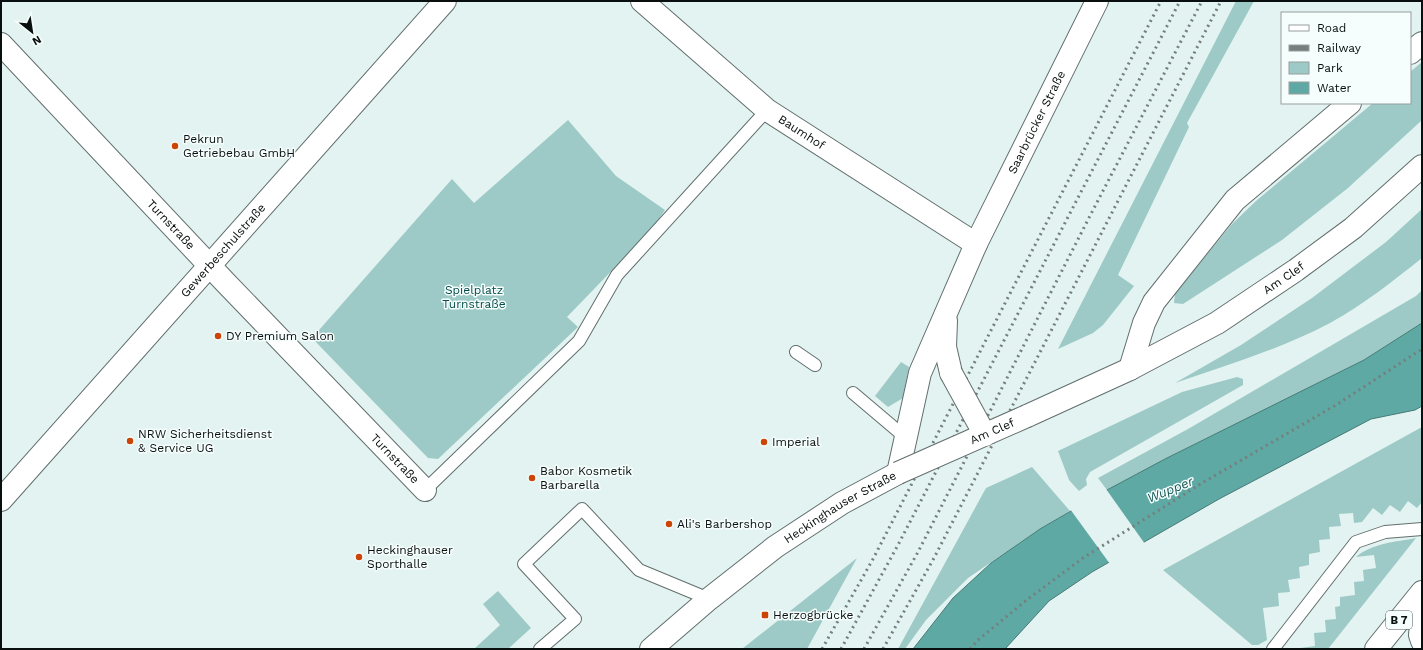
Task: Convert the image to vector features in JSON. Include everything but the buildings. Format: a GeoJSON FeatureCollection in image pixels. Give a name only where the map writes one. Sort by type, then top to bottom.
{"type":"FeatureCollection","features":[{"type":"Feature","properties":{"kind":"street","name":"Gewerbeschulstraße"},"geometry":{"type":"LineString","coordinates":[[1,500],[445,1]]}},
{"type":"Feature","properties":{"kind":"street","name":"Baumhof"},"geometry":{"type":"LineString","coordinates":[[642,1],[767,110],[976,244]]}},
{"type":"Feature","properties":{"kind":"street","name":"Saarbrücker Straße"},"geometry":{"type":"LineString","coordinates":[[976,244],[1097,1]]}},
{"type":"Feature","properties":{"kind":"street"},"geometry":{"type":"LineString","coordinates":[[1411,52],[1422,43]]}},
{"type":"Feature","properties":{"kind":"street","name":"Turnstraße"},"geometry":{"type":"LineString","coordinates":[[1,44],[209,265],[425,490]]}},
{"type":"Feature","properties":{"kind":"street"},"geometry":{"type":"LineString","coordinates":[[1130,370],[1144,324],[1154,302],[1235,200],[1349,104]]}},
{"type":"Feature","properties":{"kind":"street","name":"Am Clef"},"geometry":{"type":"LineString","coordinates":[[898,473],[1130,370],[1217,323],[1296,270],[1353,228],[1422,166]]}},
{"type":"Feature","properties":{"kind":"street","name":"Heckinghauser Straße"},"geometry":{"type":"LineString","coordinates":[[652,649],[708,599],[775,547],[842,503],[898,473],[920,373],[976,244]]}},
{"type":"Feature","properties":{"kind":"street","name":"Heckinghauser Straße"},"geometry":{"type":"LineString","coordinates":[[947,312],[945,346],[951,373],[985,435]]}},
{"type":"Feature","properties":{"kind":"street","name":"B 7"},"geometry":{"type":"LineString","coordinates":[[1376,649],[1422,592]]}},
{"type":"Feature","properties":{"kind":"street"},"geometry":{"type":"LineString","coordinates":[[1422,615],[1420,635],[1422,641]]}},
{"type":"Feature","properties":{"kind":"lane"},"geometry":{"type":"LineString","coordinates":[[425,490],[578,341],[618,275],[767,110]]}},
{"type":"Feature","properties":{"kind":"lane"},"geometry":{"type":"LineString","coordinates":[[796,352],[815,365]]}},
{"type":"Feature","properties":{"kind":"lane"},"geometry":{"type":"LineString","coordinates":[[853,393],[905,437]]}},
{"type":"Feature","properties":{"kind":"lane"},"geometry":{"type":"LineString","coordinates":[[540,649],[575,619],[524,564],[582,509],[639,570],[708,599]]}},
{"type":"Feature","properties":{"kind":"lane"},"geometry":{"type":"LineString","coordinates":[[1273,649],[1356,542],[1385,532],[1422,529]]}},
{"type":"Feature","properties":{"kind":"green space"},"geometry":{"type":"Polygon","coordinates":[[[1236,1],[1254,1],[1187,123],[1189,127],[1118,275],[1134,286],[1103,325],[1093,333],[1058,349],[1236,1]]]}},
{"type":"Feature","properties":{"kind":"green space"},"geometry":{"type":"Polygon","coordinates":[[[1422,62],[1421,121],[1348,188],[1282,240],[1183,304],[1174,303],[1175,293],[1232,224],[1256,201],[1372,104],[1411,104],[1411,71],[1422,62]]]}},
{"type":"Feature","properties":{"kind":"green space","name":"Spielplatz Turnstraße"},"geometry":{"type":"Polygon","coordinates":[[[568,120],[616,176],[665,210],[652,229],[567,317],[578,327],[438,459],[428,458],[312,338],[452,179],[474,203],[568,120]]]}},
{"type":"Feature","properties":{"kind":"green space"},"geometry":{"type":"Polygon","coordinates":[[[1422,209],[1422,258],[1366,301],[1330,323],[1292,341],[1254,356],[1175,383],[1241,345],[1312,298],[1386,242],[1422,209]]]}},
{"type":"Feature","properties":{"kind":"green space"},"geometry":{"type":"Polygon","coordinates":[[[1422,290],[1422,323],[1364,360],[1165,459],[1107,490],[1098,478],[1188,429],[1416,296],[1422,290]]]}},
{"type":"Feature","properties":{"kind":"green space"},"geometry":{"type":"Polygon","coordinates":[[[901,362],[909,367],[903,398],[888,407],[875,396],[901,362]]]}},
{"type":"Feature","properties":{"kind":"green space"},"geometry":{"type":"Polygon","coordinates":[[[1237,377],[1243,379],[1243,385],[1090,472],[1086,479],[1087,485],[1079,491],[1069,480],[1058,451],[1182,392],[1237,377]]]}},
{"type":"Feature","properties":{"kind":"green space"},"geometry":{"type":"Polygon","coordinates":[[[1422,427],[1422,502],[1417,508],[1408,501],[1400,512],[1390,505],[1382,515],[1373,508],[1362,522],[1354,523],[1353,513],[1339,514],[1341,526],[1329,527],[1330,539],[1319,540],[1320,552],[1309,554],[1309,565],[1299,567],[1300,578],[1288,580],[1290,592],[1278,593],[1279,606],[1263,608],[1267,640],[1258,645],[1252,645],[1163,570],[1422,427]]]}},
{"type":"Feature","properties":{"kind":"green space"},"geometry":{"type":"Polygon","coordinates":[[[1032,467],[1070,511],[1040,529],[968,578],[926,620],[905,649],[898,649],[986,488],[1032,467]]]}},
{"type":"Feature","properties":{"kind":"green space"},"geometry":{"type":"Polygon","coordinates":[[[1416,538],[1328,649],[1293,649],[1315,646],[1314,633],[1326,632],[1325,620],[1336,619],[1335,607],[1340,606],[1340,597],[1355,595],[1354,582],[1364,581],[1363,570],[1376,568],[1374,555],[1356,557],[1362,552],[1377,546],[1416,538]]]}},
{"type":"Feature","properties":{"kind":"green space"},"geometry":{"type":"Polygon","coordinates":[[[857,558],[807,649],[742,649],[857,558]]]}},
{"type":"Feature","properties":{"kind":"green space"},"geometry":{"type":"Polygon","coordinates":[[[498,591],[531,628],[508,649],[474,649],[500,625],[483,604],[498,591]]]}},
{"type":"Feature","properties":{"kind":"water","name":"Wupper"},"geometry":{"type":"Polygon","coordinates":[[[1422,323],[1422,406],[1415,410],[1371,419],[1219,499],[1092,572],[1049,601],[1005,649],[913,649],[953,598],[991,563],[1040,529],[1107,490],[1165,459],[1364,360],[1422,323]]]}},
{"type":"Feature","properties":{"kind":"pier"},"geometry":{"type":"Polygon","coordinates":[[[1106,489],[1145,544],[1110,564],[1070,509],[1106,489]]]}},
{"type":"Feature","properties":{"kind":"railway"},"geometry":{"type":"LineString","coordinates":[[822,649],[873,559],[1161,1]]}},
{"type":"Feature","properties":{"kind":"railway"},"geometry":{"type":"LineString","coordinates":[[841,649],[898,545],[1180,1]]}},
{"type":"Feature","properties":{"kind":"railway"},"geometry":{"type":"LineString","coordinates":[[864,649],[918,552],[1202,1]]}},
{"type":"Feature","properties":{"kind":"railway"},"geometry":{"type":"LineString","coordinates":[[883,649],[934,558],[1221,1]]}},
{"type":"Feature","properties":{"kind":"railway"},"geometry":{"type":"LineString","coordinates":[[970,649],[978,640],[1028,599],[1083,558],[1202,483],[1336,405],[1422,349]]}},
{"type":"Feature","properties":{"kind":"place","name":"Pekrun Getriebebau GmbH"},"geometry":{"type":"Point","coordinates":[175,146]}},
{"type":"Feature","properties":{"kind":"place","name":"DY Premium Salon"},"geometry":{"type":"Point","coordinates":[218,336]}},
{"type":"Feature","properties":{"kind":"place","name":"NRW Sicherheitsdienst & Service UG"},"geometry":{"type":"Point","coordinates":[130,441]}},
{"type":"Feature","properties":{"kind":"place","name":"Imperial"},"geometry":{"type":"Point","coordinates":[764,442]}},
{"type":"Feature","properties":{"kind":"place","name":"Babor Kosmetik Barbarella"},"geometry":{"type":"Point","coordinates":[532,478]}},
{"type":"Feature","properties":{"kind":"place","name":"Ali's Barbershop"},"geometry":{"type":"Point","coordinates":[669,524]}},
{"type":"Feature","properties":{"kind":"place","name":"Heckinghauser Sporthalle"},"geometry":{"type":"Point","coordinates":[359,557]}},
{"type":"Feature","properties":{"kind":"place","name":"Herzogbrücke"},"geometry":{"type":"Point","coordinates":[765,615]}}]}
